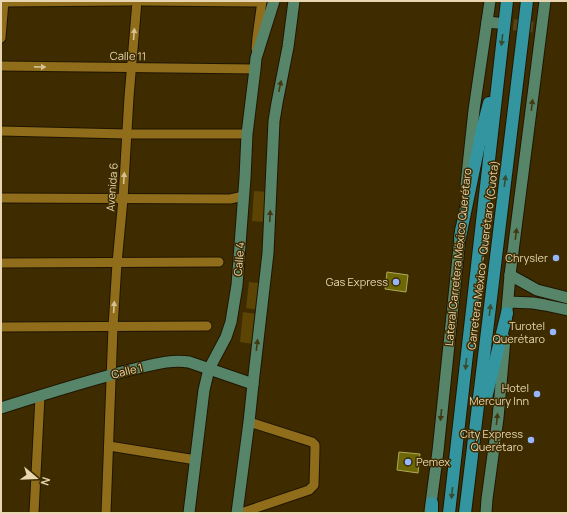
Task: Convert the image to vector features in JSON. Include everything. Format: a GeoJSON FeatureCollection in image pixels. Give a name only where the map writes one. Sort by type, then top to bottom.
{"type":"FeatureCollection","features":[{"type":"Feature","properties":{"kind":"highway","name":"Carretera México - Querétaro (Cuota)"},"geometry":{"type":"LineString","coordinates":[[449,513],[507,1]]}},
{"type":"Feature","properties":{"kind":"highway","name":"Carretera México - Querétaro (Cuota)"},"geometry":{"type":"LineString","coordinates":[[465,513],[527,1]]}},
{"type":"Feature","properties":{"kind":"highway"},"geometry":{"type":"LineString","coordinates":[[460,237],[482,130],[499,67]]}},
{"type":"Feature","properties":{"kind":"highway"},"geometry":{"type":"LineString","coordinates":[[474,446],[508,307]]}},
{"type":"Feature","properties":{"kind":"highway"},"geometry":{"type":"LineString","coordinates":[[470,474],[471,513]]}},
{"type":"Feature","properties":{"kind":"main road","name":"Calle 4"},"geometry":{"type":"LineString","coordinates":[[189,513],[204,390],[209,369],[226,337],[231,322],[238,285],[247,134],[256,64],[274,1]]}},
{"type":"Feature","properties":{"kind":"main road"},"geometry":{"type":"LineString","coordinates":[[236,513],[249,422],[268,253],[274,121],[288,47],[294,1]]}},
{"type":"Feature","properties":{"kind":"main road","name":"Lateral Carretera México Querétaro"},"geometry":{"type":"LineString","coordinates":[[431,510],[474,110],[492,23],[490,1]]}},
{"type":"Feature","properties":{"kind":"main road"},"geometry":{"type":"LineString","coordinates":[[486,513],[498,418],[510,275],[537,27],[545,1]]}},
{"type":"Feature","properties":{"kind":"main road"},"geometry":{"type":"LineString","coordinates":[[510,275],[537,290],[568,298]]}},
{"type":"Feature","properties":{"kind":"main road"},"geometry":{"type":"LineString","coordinates":[[508,307],[539,304],[568,310]]}},
{"type":"Feature","properties":{"kind":"main road","name":"Calle 1"},"geometry":{"type":"LineString","coordinates":[[1,408],[112,374],[168,361],[179,360],[189,362],[253,384]]}},
{"type":"Feature","properties":{"kind":"street"},"geometry":{"type":"LineString","coordinates":[[1,38],[3,2],[130,1]]}},
{"type":"Feature","properties":{"kind":"street","name":"Avenida 6"},"geometry":{"type":"LineString","coordinates":[[106,513],[113,327],[137,1]]}},
{"type":"Feature","properties":{"kind":"street"},"geometry":{"type":"LineString","coordinates":[[143,1],[262,2],[257,37],[256,64]]}},
{"type":"Feature","properties":{"kind":"street","name":"Calle 11"},"geometry":{"type":"LineString","coordinates":[[1,66],[132,68],[256,64]]}},
{"type":"Feature","properties":{"kind":"street"},"geometry":{"type":"LineString","coordinates":[[1,131],[128,134],[247,134]]}},
{"type":"Feature","properties":{"kind":"street"},"geometry":{"type":"LineString","coordinates":[[1,198],[230,199],[244,196]]}},
{"type":"Feature","properties":{"kind":"street"},"geometry":{"type":"LineString","coordinates":[[1,263],[219,262]]}},
{"type":"Feature","properties":{"kind":"street"},"geometry":{"type":"LineString","coordinates":[[1,327],[207,326]]}},
{"type":"Feature","properties":{"kind":"street"},"geometry":{"type":"LineString","coordinates":[[34,513],[40,396]]}},
{"type":"Feature","properties":{"kind":"street"},"geometry":{"type":"LineString","coordinates":[[241,513],[309,490],[314,485],[315,445],[312,442],[249,422]]}},
{"type":"Feature","properties":{"kind":"street"},"geometry":{"type":"LineString","coordinates":[[109,446],[196,460]]}},
{"type":"Feature","properties":{"kind":"shaded area"},"geometry":{"type":"Polygon","coordinates":[[[254,191],[269,192],[268,222],[252,221],[254,191]]]}},
{"type":"Feature","properties":{"kind":"shaded area"},"geometry":{"type":"Polygon","coordinates":[[[249,282],[260,283],[257,310],[246,308],[249,282]]]}},
{"type":"Feature","properties":{"kind":"shaded area"},"geometry":{"type":"Polygon","coordinates":[[[243,312],[256,314],[253,344],[240,342],[243,312]]]}},
{"type":"Feature","properties":{"kind":"building","name":"Gas Express"},"geometry":{"type":"Polygon","coordinates":[[[387,272],[408,275],[406,292],[385,289],[387,272]]]}},
{"type":"Feature","properties":{"kind":"building","name":"Pemex"},"geometry":{"type":"Polygon","coordinates":[[[399,452],[420,454],[418,473],[397,470],[399,452]]]}},
{"type":"Feature","properties":{"kind":"tunnel"},"geometry":{"type":"LineString","coordinates":[[497,23],[533,27]]}},
{"type":"Feature","properties":{"kind":"place","name":"Chrysler"},"geometry":{"type":"Point","coordinates":[556,258]}},
{"type":"Feature","properties":{"kind":"place","name":"Gas Express"},"geometry":{"type":"Point","coordinates":[396,282]}},
{"type":"Feature","properties":{"kind":"place","name":"Turotel Querétaro"},"geometry":{"type":"Point","coordinates":[553,332]}},
{"type":"Feature","properties":{"kind":"place","name":"Hotel Mercury Inn"},"geometry":{"type":"Point","coordinates":[537,394]}},
{"type":"Feature","properties":{"kind":"place","name":"City Express Querétaro"},"geometry":{"type":"Point","coordinates":[531,440]}},
{"type":"Feature","properties":{"kind":"place","name":"Pemex"},"geometry":{"type":"Point","coordinates":[408,462]}}]}
